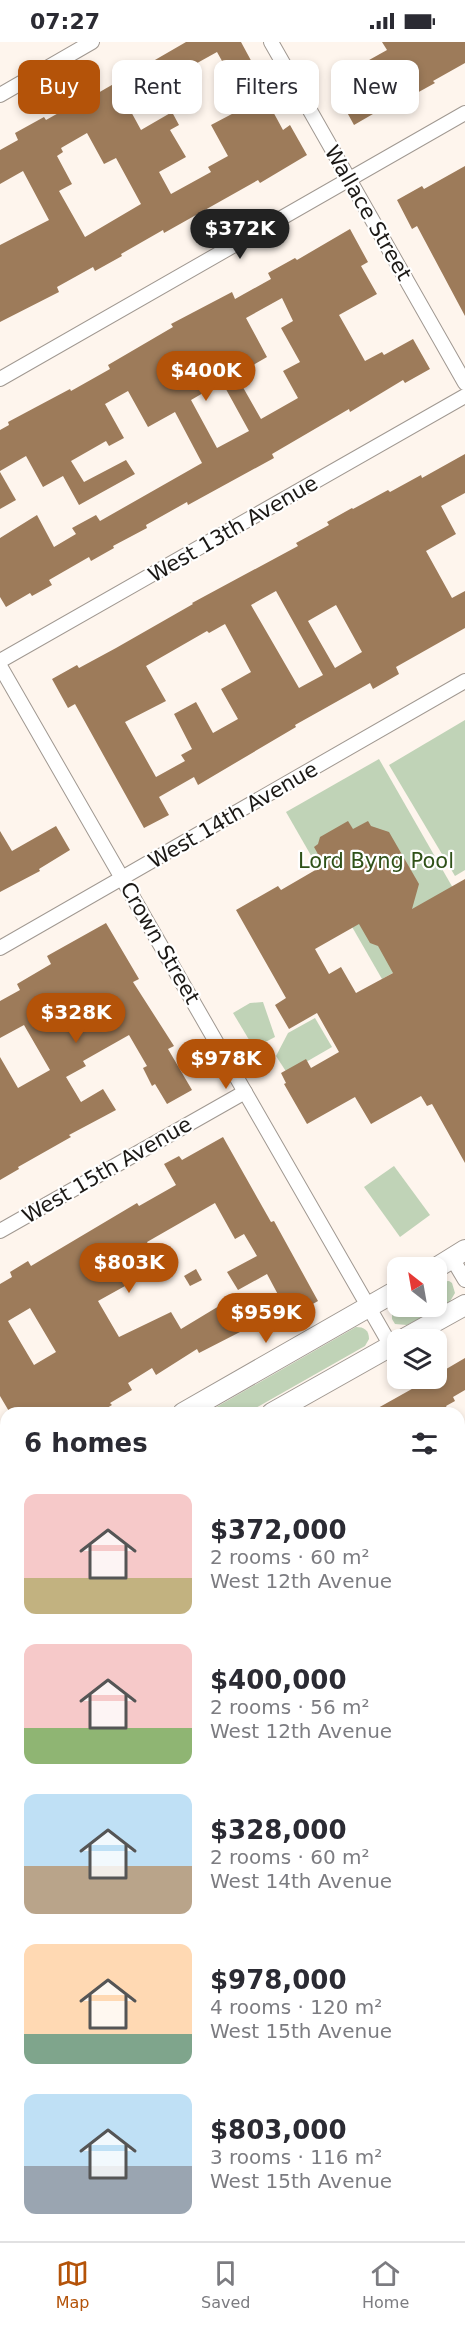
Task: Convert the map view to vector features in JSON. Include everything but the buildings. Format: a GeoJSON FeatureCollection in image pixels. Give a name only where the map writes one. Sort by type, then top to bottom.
{"type":"FeatureCollection","features":[{"type":"Feature","properties":{"kind":"main road"},"geometry":{"type":"LineString","coordinates":[[193,1407],[387,1296]]}},
{"type":"Feature","properties":{"kind":"main road"},"geometry":{"type":"LineString","coordinates":[[422,1329],[465,1305]]}},
{"type":"Feature","properties":{"kind":"main road"},"geometry":{"type":"LineString","coordinates":[[283,1407],[387,1349]]}},
{"type":"Feature","properties":{"kind":"street"},"geometry":{"type":"LineString","coordinates":[[0,95],[92,42]]}},
{"type":"Feature","properties":{"kind":"street","name":"Wallace Street"},"geometry":{"type":"LineString","coordinates":[[271,42],[465,383]]}},
{"type":"Feature","properties":{"kind":"street"},"geometry":{"type":"LineString","coordinates":[[0,379],[465,113]]}},
{"type":"Feature","properties":{"kind":"street","name":"West 13th Avenue"},"geometry":{"type":"LineString","coordinates":[[0,661],[465,396]]}},
{"type":"Feature","properties":{"kind":"street","name":"Crown Street"},"geometry":{"type":"LineString","coordinates":[[0,666],[368,1307],[387,1331]]}},
{"type":"Feature","properties":{"kind":"street","name":"West 14th Avenue"},"geometry":{"type":"LineString","coordinates":[[0,948],[465,681]]}},
{"type":"Feature","properties":{"kind":"street","name":"West 15th Avenue"},"geometry":{"type":"LineString","coordinates":[[0,1231],[245,1092]]}},
{"type":"Feature","properties":{"kind":"street"},"geometry":{"type":"LineString","coordinates":[[451,1258],[465,1280]]}},
{"type":"Feature","properties":{"kind":"green space"},"geometry":{"type":"Polygon","coordinates":[[[465,720],[465,870],[455,876],[389,765],[465,720]]]}},
{"type":"Feature","properties":{"kind":"green space","name":"Lord Byng Pool"},"geometry":{"type":"Polygon","coordinates":[[[379,759],[465,909],[465,932],[382,979],[286,812],[379,759]]]}},
{"type":"Feature","properties":{"kind":"green space"},"geometry":{"type":"Polygon","coordinates":[[[263,1002],[275,1037],[254,1048],[233,1013],[250,1003],[263,1002]]]}},
{"type":"Feature","properties":{"kind":"green space"},"geometry":{"type":"Polygon","coordinates":[[[315,1018],[332,1047],[287,1073],[276,1056],[288,1033],[315,1018]]]}},
{"type":"Feature","properties":{"kind":"green space"},"geometry":{"type":"Polygon","coordinates":[[[394,1166],[430,1215],[400,1237],[364,1187],[394,1166]]]}},
{"type":"Feature","properties":{"kind":"green space"},"geometry":{"type":"Polygon","coordinates":[[[447,1281],[452,1283],[455,1293],[447,1304],[447,1281]]]}},
{"type":"Feature","properties":{"kind":"green space"},"geometry":{"type":"Polygon","coordinates":[[[392,1317],[422,1317],[407,1325],[395,1324],[392,1317]]]}},
{"type":"Feature","properties":{"kind":"green space"},"geometry":{"type":"Polygon","coordinates":[[[356,1327],[364,1328],[368,1333],[369,1339],[365,1346],[258,1407],[216,1407],[356,1327]]]}}]}
